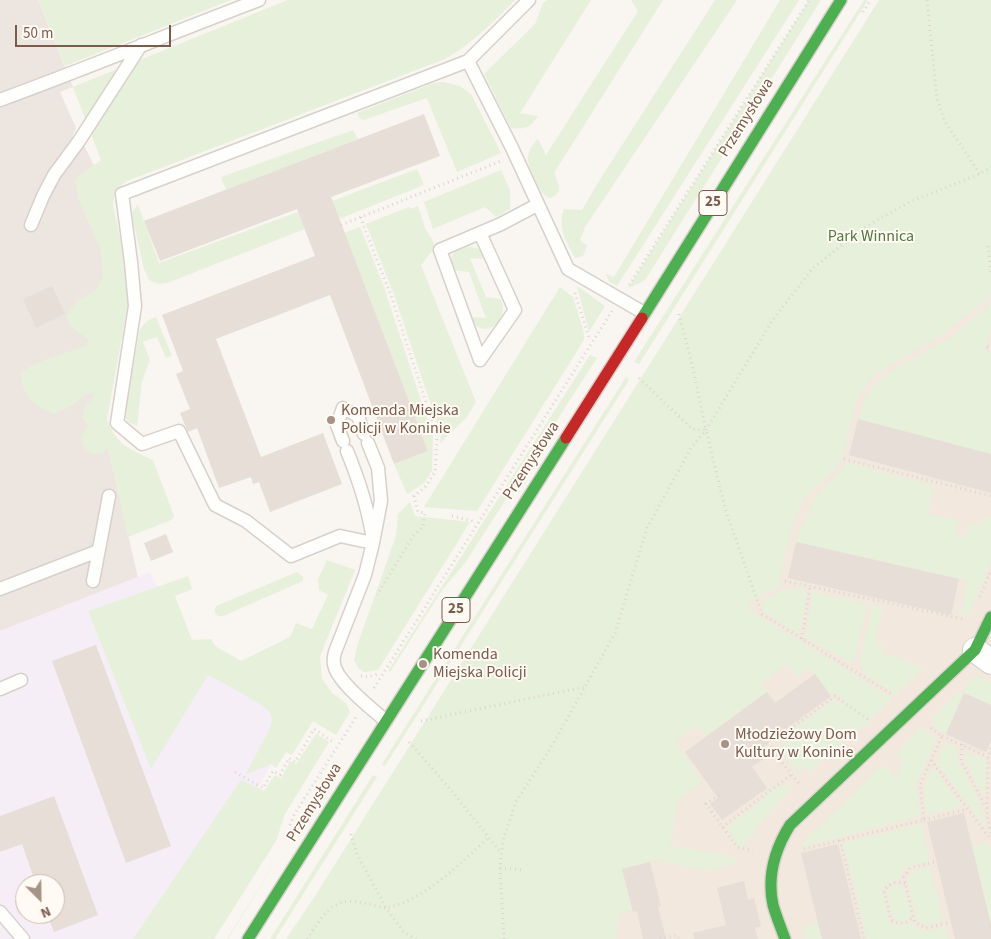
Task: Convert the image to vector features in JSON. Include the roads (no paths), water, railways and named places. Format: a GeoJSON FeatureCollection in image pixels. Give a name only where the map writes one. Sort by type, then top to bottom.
{"type":"FeatureCollection","features":[{"type":"Feature","properties":{"kind":"main road","name":"Przemysłowa"},"geometry":{"type":"LineString","coordinates":[[248,939],[841,0]]}},
{"type":"Feature","properties":{"kind":"main road"},"geometry":{"type":"LineString","coordinates":[[784,939],[773,904],[772,873],[775,854],[790,825],[983,656],[991,617]]}},
{"type":"Feature","properties":{"kind":"lane"},"geometry":{"type":"LineString","coordinates":[[0,100],[258,0]]}},
{"type":"Feature","properties":{"kind":"lane"},"geometry":{"type":"LineString","coordinates":[[373,543],[340,536],[291,556],[246,521],[215,505],[178,431],[142,444],[117,423],[135,306],[122,194],[468,61],[530,0]]}},
{"type":"Feature","properties":{"kind":"lane"},"geometry":{"type":"LineString","coordinates":[[31,225],[54,175],[79,141],[141,45]]}},
{"type":"Feature","properties":{"kind":"lane"},"geometry":{"type":"LineString","coordinates":[[468,61],[568,269],[644,313]]}},
{"type":"Feature","properties":{"kind":"lane"},"geometry":{"type":"LineString","coordinates":[[480,233],[515,310],[480,360],[440,250],[537,205]]}},
{"type":"Feature","properties":{"kind":"lane"},"geometry":{"type":"LineString","coordinates":[[373,543],[369,513],[362,488],[337,425],[343,408],[358,416],[378,468],[381,501],[373,543],[365,575],[335,652],[334,665],[339,676],[364,703],[386,721]]}},
{"type":"Feature","properties":{"kind":"lane"},"geometry":{"type":"LineString","coordinates":[[93,581],[109,496]]}},
{"type":"Feature","properties":{"kind":"lane"},"geometry":{"type":"LineString","coordinates":[[0,589],[98,551]]}},
{"type":"Feature","properties":{"kind":"lane"},"geometry":{"type":"LineString","coordinates":[[0,689],[21,680]]}},
{"type":"Feature","properties":{"kind":"lane"},"geometry":{"type":"LineString","coordinates":[[0,912],[23,939]]}},
{"type":"Feature","properties":{"kind":"place","name":"Komenda Miejska Policji w Koninie"},"geometry":{"type":"Point","coordinates":[331,420]}},
{"type":"Feature","properties":{"kind":"place","name":"Komenda Miejska Policji"},"geometry":{"type":"Point","coordinates":[423,664]}},
{"type":"Feature","properties":{"kind":"place","name":"Młodzieżowy Dom Kultury w Koninie"},"geometry":{"type":"Point","coordinates":[725,744]}},
{"type":"Feature","properties":{"kind":"park label","name":"Park Winnica"},"geometry":{"type":"Point","coordinates":[871,237]}}]}
